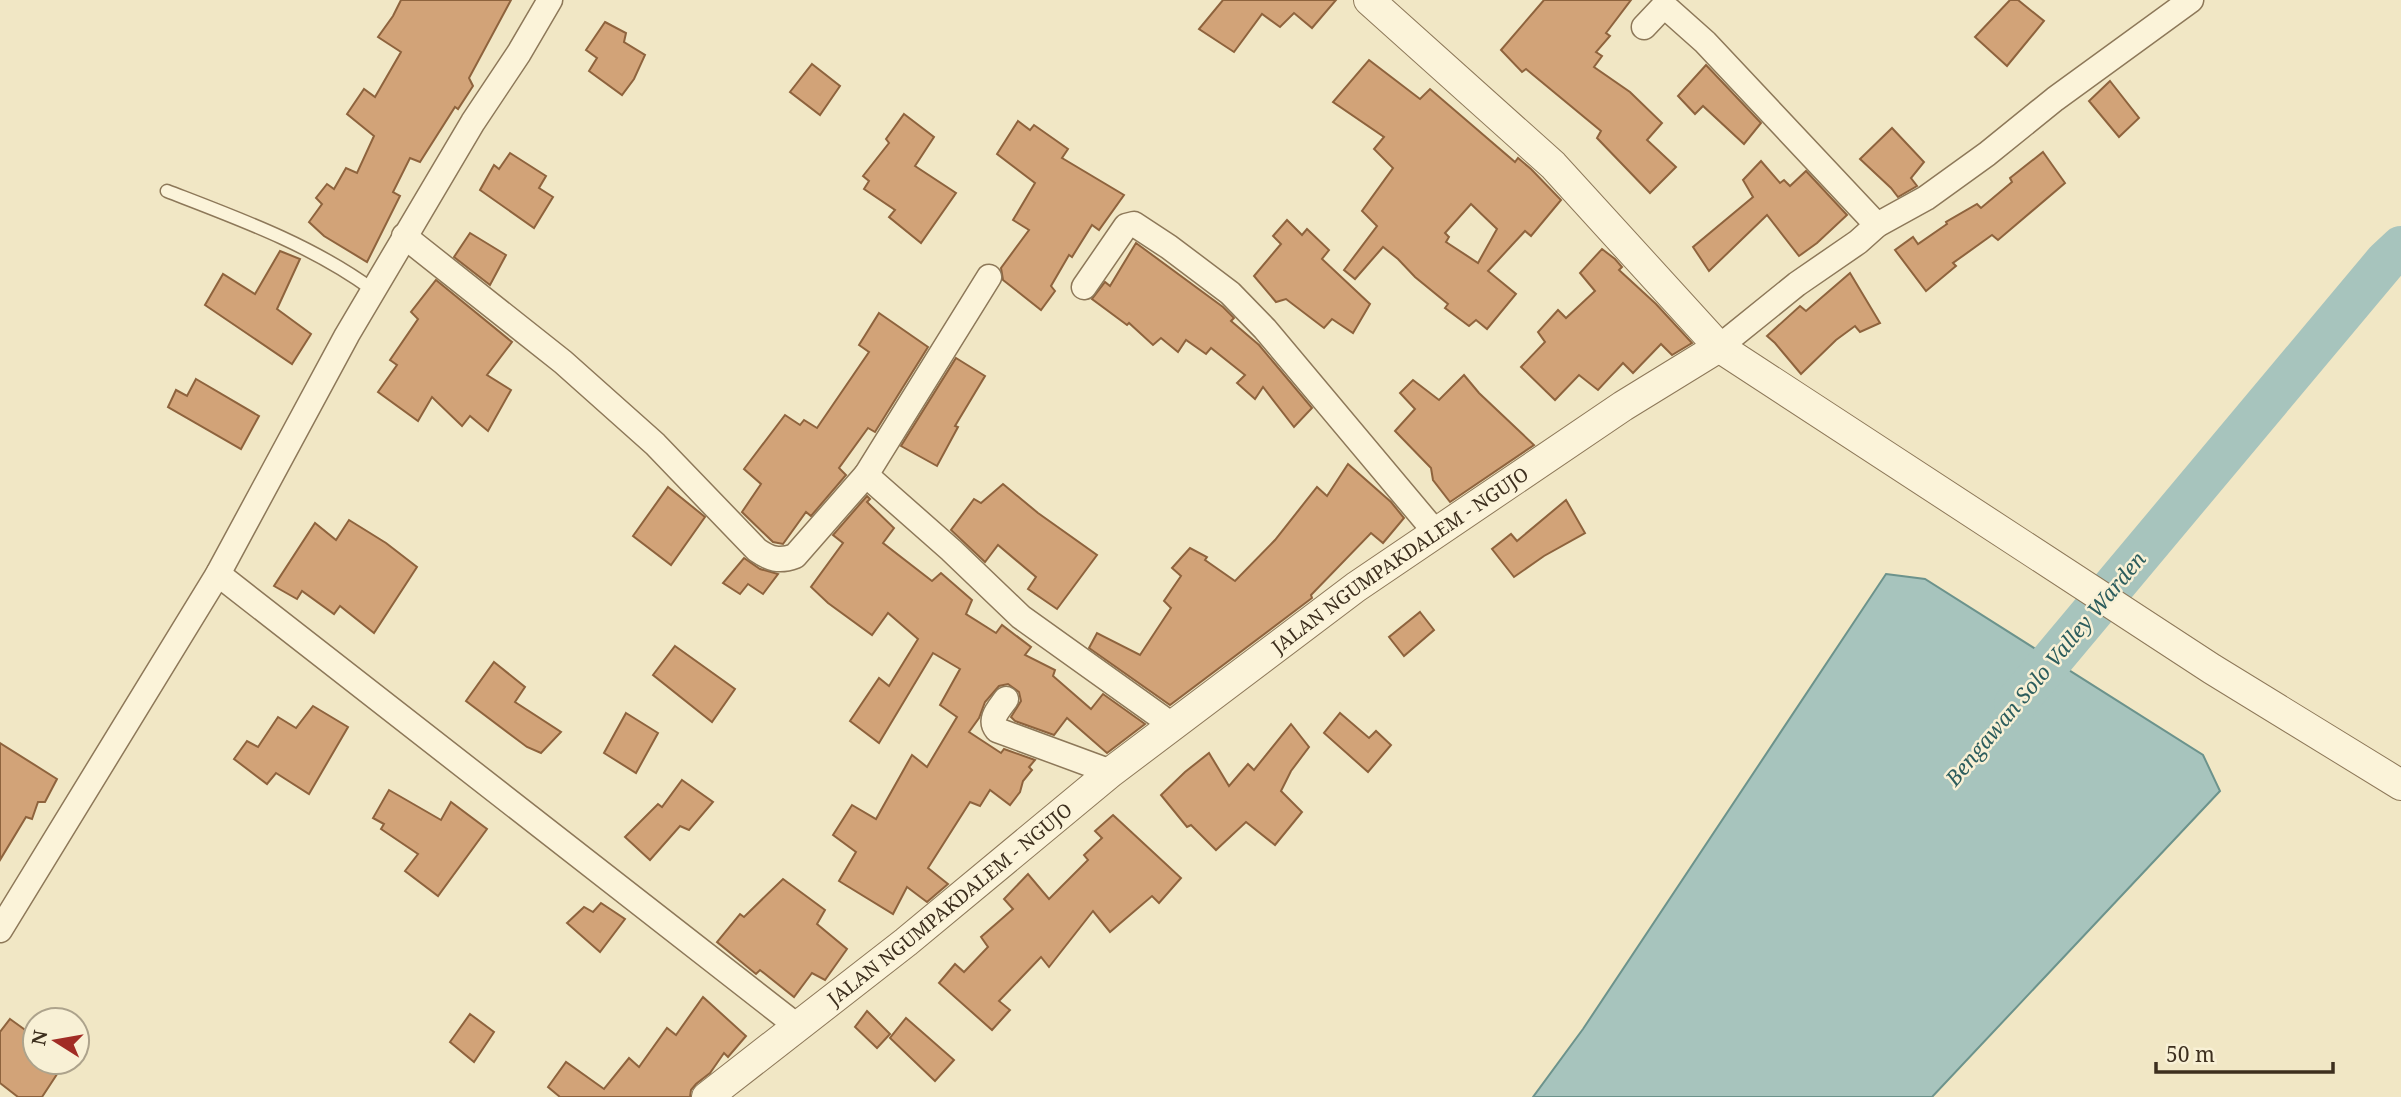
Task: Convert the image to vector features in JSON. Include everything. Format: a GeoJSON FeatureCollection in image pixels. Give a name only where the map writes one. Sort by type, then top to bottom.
{"type":"FeatureCollection","features":[{"type":"Feature","properties":{"kind":"street"},"geometry":{"type":"LineString","coordinates":[[0,930],[218,574],[404,236],[550,0]]}},
{"type":"Feature","properties":{"kind":"street"},"geometry":{"type":"LineString","coordinates":[[1369,0],[1553,165],[1718,347],[2211,669],[2401,785]]}},
{"type":"Feature","properties":{"kind":"street"},"geometry":{"type":"LineString","coordinates":[[1718,347],[1877,225],[1926,198],[2191,0]]}},
{"type":"Feature","properties":{"kind":"street"},"geometry":{"type":"LineString","coordinates":[[1644,27],[1661,9],[1669,10],[1705,42],[1877,225]]}},
{"type":"Feature","properties":{"kind":"street"},"geometry":{"type":"LineString","coordinates":[[1084,287],[1126,226],[1134,224],[1169,247],[1230,293],[1265,329],[1437,534]]}},
{"type":"Feature","properties":{"kind":"street"},"geometry":{"type":"LineString","coordinates":[[404,236],[563,362],[655,444],[757,550],[769,559],[783,561],[795,556],[866,475],[989,277]]}},
{"type":"Feature","properties":{"kind":"street","name":"JALAN NGUMPAKDALEM - NGUJO"},"geometry":{"type":"LineString","coordinates":[[707,1097],[906,942],[1111,772],[1356,587],[1623,406],[1718,347]]}},
{"type":"Feature","properties":{"kind":"street"},"geometry":{"type":"LineString","coordinates":[[866,475],[951,550],[1021,617],[1172,726]]}},
{"type":"Feature","properties":{"kind":"street"},"geometry":{"type":"LineString","coordinates":[[218,574],[797,1026]]}},
{"type":"Feature","properties":{"kind":"street"},"geometry":{"type":"LineString","coordinates":[[1006,699],[993,718],[993,725],[997,730],[1111,772]]}},
{"type":"Feature","properties":{"kind":"lane"},"geometry":{"type":"LineString","coordinates":[[167,191],[223,212],[337,265],[373,290]]}},
{"type":"Feature","properties":{"kind":"water"},"geometry":{"type":"Polygon","coordinates":[[[1886,574],[1925,579],[2203,755],[2220,791],[1932,1097],[1533,1097],[1583,1029],[1886,574]]]}},
{"type":"Feature","properties":{"kind":"building"},"geometry":{"type":"Polygon","coordinates":[[[401,0],[511,0],[469,78],[473,86],[458,109],[455,107],[420,162],[410,158],[393,192],[400,196],[367,262],[324,236],[309,222],[322,204],[316,198],[327,184],[334,189],[346,168],[357,173],[374,136],[347,114],[364,89],[375,97],[401,52],[378,37],[401,0]]]}},
{"type":"Feature","properties":{"kind":"building"},"geometry":{"type":"Polygon","coordinates":[[[1223,0],[1336,0],[1312,28],[1294,13],[1280,27],[1262,14],[1234,52],[1199,29],[1223,0]]]}},
{"type":"Feature","properties":{"kind":"building"},"geometry":{"type":"Polygon","coordinates":[[[1544,0],[1631,0],[1606,33],[1610,36],[1596,52],[1602,56],[1594,67],[1630,92],[1662,123],[1647,140],[1676,167],[1650,193],[1597,138],[1601,131],[1526,69],[1522,72],[1501,50],[1544,0]]]}},
{"type":"Feature","properties":{"kind":"building"},"geometry":{"type":"Polygon","coordinates":[[[2010,0],[2018,0],[2044,21],[2007,66],[1975,37],[2010,0]]]}},
{"type":"Feature","properties":{"kind":"building"},"geometry":{"type":"Polygon","coordinates":[[[605,22],[626,33],[624,42],[645,55],[634,79],[622,95],[589,71],[597,58],[586,50],[605,22]]]}},
{"type":"Feature","properties":{"kind":"building"},"geometry":{"type":"Polygon","coordinates":[[[1369,60],[1420,99],[1430,89],[1515,162],[1518,158],[1531,169],[1561,200],[1531,236],[1525,231],[1488,271],[1516,294],[1487,329],[1476,320],[1469,326],[1445,308],[1448,304],[1383,247],[1355,279],[1344,270],[1377,226],[1362,211],[1393,168],[1374,149],[1384,137],[1333,102],[1369,60]],[[1471,204],[1445,233],[1449,237],[1446,242],[1478,263],[1497,229],[1471,204]]]}},
{"type":"Feature","properties":{"kind":"building"},"geometry":{"type":"Polygon","coordinates":[[[812,64],[840,86],[820,115],[790,92],[812,64]]]}},
{"type":"Feature","properties":{"kind":"building"},"geometry":{"type":"Polygon","coordinates":[[[1706,65],[1761,123],[1744,144],[1703,106],[1695,114],[1678,96],[1706,65]]]}},
{"type":"Feature","properties":{"kind":"building"},"geometry":{"type":"Polygon","coordinates":[[[2110,81],[2139,118],[2119,137],[2089,101],[2110,81]]]}},
{"type":"Feature","properties":{"kind":"building"},"geometry":{"type":"Polygon","coordinates":[[[904,114],[934,137],[915,166],[956,193],[921,243],[889,217],[895,210],[864,189],[869,181],[863,176],[889,143],[886,139],[904,114]]]}},
{"type":"Feature","properties":{"kind":"building"},"geometry":{"type":"Polygon","coordinates":[[[1018,121],[1030,130],[1034,125],[1068,149],[1062,158],[1124,195],[1099,230],[1092,225],[1072,257],[1069,255],[1051,286],[1055,291],[1041,310],[1003,280],[1001,268],[1029,230],[1013,220],[1035,183],[997,154],[1018,121]]]}},
{"type":"Feature","properties":{"kind":"building"},"geometry":{"type":"Polygon","coordinates":[[[1892,128],[1924,162],[1911,178],[1917,186],[1898,197],[1860,159],[1892,128]]]}},
{"type":"Feature","properties":{"kind":"building"},"geometry":{"type":"Polygon","coordinates":[[[2043,152],[2065,183],[1998,240],[1992,235],[1953,263],[1956,266],[1926,291],[1895,250],[1913,237],[1918,244],[1947,224],[1946,222],[1977,204],[1981,208],[2012,182],[2010,178],[2043,152]]]}},
{"type":"Feature","properties":{"kind":"building"},"geometry":{"type":"Polygon","coordinates":[[[510,153],[546,176],[539,188],[553,197],[534,228],[480,190],[494,165],[499,169],[510,153]]]}},
{"type":"Feature","properties":{"kind":"building"},"geometry":{"type":"Polygon","coordinates":[[[1761,161],[1780,183],[1784,180],[1790,186],[1806,171],[1847,215],[1799,256],[1767,215],[1709,271],[1693,247],[1753,197],[1743,180],[1761,161]]]}},
{"type":"Feature","properties":{"kind":"building"},"geometry":{"type":"Polygon","coordinates":[[[1287,220],[1302,235],[1307,229],[1329,250],[1322,259],[1370,304],[1353,333],[1332,319],[1324,328],[1286,299],[1276,302],[1254,276],[1281,244],[1273,236],[1287,220]]]}},
{"type":"Feature","properties":{"kind":"building"},"geometry":{"type":"Polygon","coordinates":[[[470,233],[506,255],[490,285],[454,257],[470,233]]]}},
{"type":"Feature","properties":{"kind":"building"},"geometry":{"type":"Polygon","coordinates":[[[1136,243],[1223,307],[1234,318],[1231,321],[1259,345],[1312,408],[1294,427],[1263,387],[1255,399],[1237,383],[1245,375],[1211,348],[1206,354],[1186,340],[1178,352],[1161,338],[1153,345],[1129,323],[1127,325],[1092,299],[1105,282],[1110,286],[1136,243]]]}},
{"type":"Feature","properties":{"kind":"building"},"geometry":{"type":"Polygon","coordinates":[[[1602,249],[1615,259],[1622,267],[1619,270],[1656,304],[1692,343],[1672,355],[1661,344],[1633,373],[1623,363],[1598,390],[1579,375],[1555,400],[1521,367],[1545,342],[1538,332],[1558,310],[1566,318],[1595,291],[1580,273],[1602,249]]]}},
{"type":"Feature","properties":{"kind":"building"},"geometry":{"type":"Polygon","coordinates":[[[280,251],[300,259],[277,309],[311,334],[292,364],[205,305],[223,274],[255,294],[280,251]]]}},
{"type":"Feature","properties":{"kind":"building"},"geometry":{"type":"Polygon","coordinates":[[[1850,273],[1880,323],[1860,332],[1855,326],[1836,340],[1801,374],[1767,336],[1800,306],[1806,311],[1850,273]]]}},
{"type":"Feature","properties":{"kind":"building"},"geometry":{"type":"Polygon","coordinates":[[[436,280],[512,342],[487,375],[511,390],[488,431],[470,416],[462,426],[432,397],[418,421],[378,392],[397,365],[390,360],[418,319],[411,312],[436,280]]]}},
{"type":"Feature","properties":{"kind":"building"},"geometry":{"type":"Polygon","coordinates":[[[879,313],[928,347],[875,432],[868,428],[839,468],[846,475],[811,516],[806,512],[783,544],[773,542],[742,512],[761,484],[744,469],[785,415],[800,425],[804,420],[817,428],[869,352],[859,345],[879,313]]]}},
{"type":"Feature","properties":{"kind":"building"},"geometry":{"type":"Polygon","coordinates":[[[956,358],[985,376],[955,426],[958,427],[937,466],[901,446],[956,358]]]}},
{"type":"Feature","properties":{"kind":"building"},"geometry":{"type":"Polygon","coordinates":[[[1464,375],[1479,393],[1534,445],[1450,502],[1433,480],[1431,468],[1395,431],[1415,409],[1400,393],[1413,380],[1439,400],[1464,375]]]}},
{"type":"Feature","properties":{"kind":"building"},"geometry":{"type":"Polygon","coordinates":[[[196,379],[259,416],[241,449],[168,407],[176,390],[187,396],[196,379]]]}},
{"type":"Feature","properties":{"kind":"building"},"geometry":{"type":"Polygon","coordinates":[[[1348,464],[1391,502],[1404,518],[1383,543],[1371,533],[1311,595],[1312,598],[1170,705],[1089,648],[1097,633],[1140,655],[1171,608],[1164,601],[1181,576],[1172,568],[1190,548],[1207,557],[1205,560],[1235,581],[1275,540],[1317,487],[1327,496],[1348,464]]]}},
{"type":"Feature","properties":{"kind":"building"},"geometry":{"type":"Polygon","coordinates":[[[1003,484],[1097,555],[1057,609],[1028,589],[1036,577],[998,545],[985,562],[951,530],[974,499],[981,503],[1003,484]]]}},
{"type":"Feature","properties":{"kind":"building"},"geometry":{"type":"Polygon","coordinates":[[[668,487],[705,517],[671,565],[633,536],[668,487]]]}},
{"type":"Feature","properties":{"kind":"building"},"geometry":{"type":"Polygon","coordinates":[[[867,496],[870,499],[867,502],[894,528],[883,543],[932,581],[941,573],[972,600],[966,614],[996,633],[1002,625],[1031,647],[1025,655],[1055,670],[1053,676],[1091,709],[1103,694],[1145,724],[1107,753],[1067,718],[1054,735],[1015,721],[1011,717],[1021,701],[1019,692],[1008,684],[999,686],[985,702],[979,718],[969,732],[1001,753],[1004,749],[1035,760],[1029,767],[1032,770],[1010,805],[990,790],[980,806],[970,802],[928,868],[948,884],[927,902],[907,887],[893,914],[839,881],[856,852],[833,835],[852,805],[876,819],[912,755],[927,767],[957,717],[940,705],[960,669],[933,653],[879,743],[850,721],[879,678],[889,686],[918,639],[888,613],[872,635],[811,587],[843,543],[833,535],[867,496]]]}},
{"type":"Feature","properties":{"kind":"building"},"geometry":{"type":"Polygon","coordinates":[[[1566,500],[1585,533],[1514,577],[1492,549],[1511,534],[1517,541],[1566,500]]]}},
{"type":"Feature","properties":{"kind":"building"},"geometry":{"type":"Polygon","coordinates":[[[349,520],[386,543],[417,567],[374,633],[340,606],[334,614],[302,591],[297,599],[274,586],[315,523],[336,540],[349,520]]]}},
{"type":"Feature","properties":{"kind":"building"},"geometry":{"type":"Polygon","coordinates":[[[744,558],[760,569],[778,574],[763,594],[748,584],[740,594],[723,583],[744,558]]]}},
{"type":"Feature","properties":{"kind":"building"},"geometry":{"type":"Polygon","coordinates":[[[1420,612],[1434,630],[1404,656],[1389,637],[1420,612]]]}},
{"type":"Feature","properties":{"kind":"building"},"geometry":{"type":"Polygon","coordinates":[[[675,646],[735,689],[712,722],[653,675],[675,646]]]}},
{"type":"Feature","properties":{"kind":"building"},"geometry":{"type":"Polygon","coordinates":[[[494,662],[525,687],[515,702],[561,732],[541,753],[527,747],[466,701],[494,662]]]}},
{"type":"Feature","properties":{"kind":"building"},"geometry":{"type":"Polygon","coordinates":[[[313,706],[348,727],[309,794],[276,773],[267,784],[234,759],[247,741],[258,747],[278,717],[296,728],[313,706]]]}},
{"type":"Feature","properties":{"kind":"building"},"geometry":{"type":"Polygon","coordinates":[[[626,713],[658,733],[636,773],[604,753],[626,713]]]}},
{"type":"Feature","properties":{"kind":"building"},"geometry":{"type":"Polygon","coordinates":[[[1340,713],[1369,738],[1376,731],[1391,745],[1368,772],[1324,733],[1340,713]]]}},
{"type":"Feature","properties":{"kind":"building"},"geometry":{"type":"Polygon","coordinates":[[[1291,724],[1309,747],[1291,771],[1281,791],[1302,812],[1275,845],[1246,822],[1216,850],[1191,825],[1187,827],[1161,795],[1209,753],[1229,786],[1248,764],[1254,770],[1291,724]]]}},
{"type":"Feature","properties":{"kind":"building"},"geometry":{"type":"Polygon","coordinates":[[[0,743],[57,779],[45,802],[38,802],[32,819],[26,817],[0,860],[0,743]]]}},
{"type":"Feature","properties":{"kind":"building"},"geometry":{"type":"Polygon","coordinates":[[[682,780],[713,802],[689,830],[680,826],[650,860],[625,837],[658,804],[662,807],[682,780]]]}},
{"type":"Feature","properties":{"kind":"building"},"geometry":{"type":"Polygon","coordinates":[[[389,790],[441,820],[451,802],[487,829],[438,896],[405,871],[418,854],[381,829],[384,824],[373,818],[389,790]]]}},
{"type":"Feature","properties":{"kind":"building"},"geometry":{"type":"Polygon","coordinates":[[[1113,815],[1181,878],[1159,903],[1152,896],[1110,932],[1093,911],[1049,967],[1041,957],[999,1001],[1010,1010],[992,1030],[939,983],[955,964],[964,972],[988,947],[981,937],[1013,909],[1004,899],[1028,874],[1049,899],[1088,860],[1084,855],[1102,838],[1095,831],[1113,815]]]}},
{"type":"Feature","properties":{"kind":"building"},"geometry":{"type":"Polygon","coordinates":[[[783,879],[825,910],[817,924],[847,949],[825,980],[812,973],[794,997],[760,970],[756,974],[717,942],[740,914],[744,917],[783,879]]]}},
{"type":"Feature","properties":{"kind":"building"},"geometry":{"type":"Polygon","coordinates":[[[601,903],[625,919],[600,952],[567,923],[584,907],[593,912],[601,903]]]}},
{"type":"Feature","properties":{"kind":"building"},"geometry":{"type":"Polygon","coordinates":[[[703,997],[746,1036],[728,1057],[724,1053],[710,1073],[691,1090],[690,1097],[560,1097],[548,1087],[566,1062],[604,1089],[629,1058],[639,1067],[667,1028],[676,1035],[703,997]]]}},
{"type":"Feature","properties":{"kind":"building"},"geometry":{"type":"Polygon","coordinates":[[[867,1011],[890,1034],[877,1048],[855,1027],[867,1011]]]}},
{"type":"Feature","properties":{"kind":"building"},"geometry":{"type":"Polygon","coordinates":[[[470,1014],[494,1032],[474,1062],[450,1042],[470,1014]]]}},
{"type":"Feature","properties":{"kind":"building"},"geometry":{"type":"Polygon","coordinates":[[[906,1018],[954,1060],[935,1081],[890,1038],[906,1018]]]}},
{"type":"Feature","properties":{"kind":"building"},"geometry":{"type":"Polygon","coordinates":[[[10,1019],[21,1027],[21,1076],[56,1076],[42,1097],[18,1097],[0,1083],[0,1032],[10,1019]]]}},
{"type":"Feature","properties":{"kind":"waterway","name":"Bengawan Solo Valley Warden"},"geometry":{"type":"LineString","coordinates":[[2015,704],[2386,261],[2401,247]]}}]}
